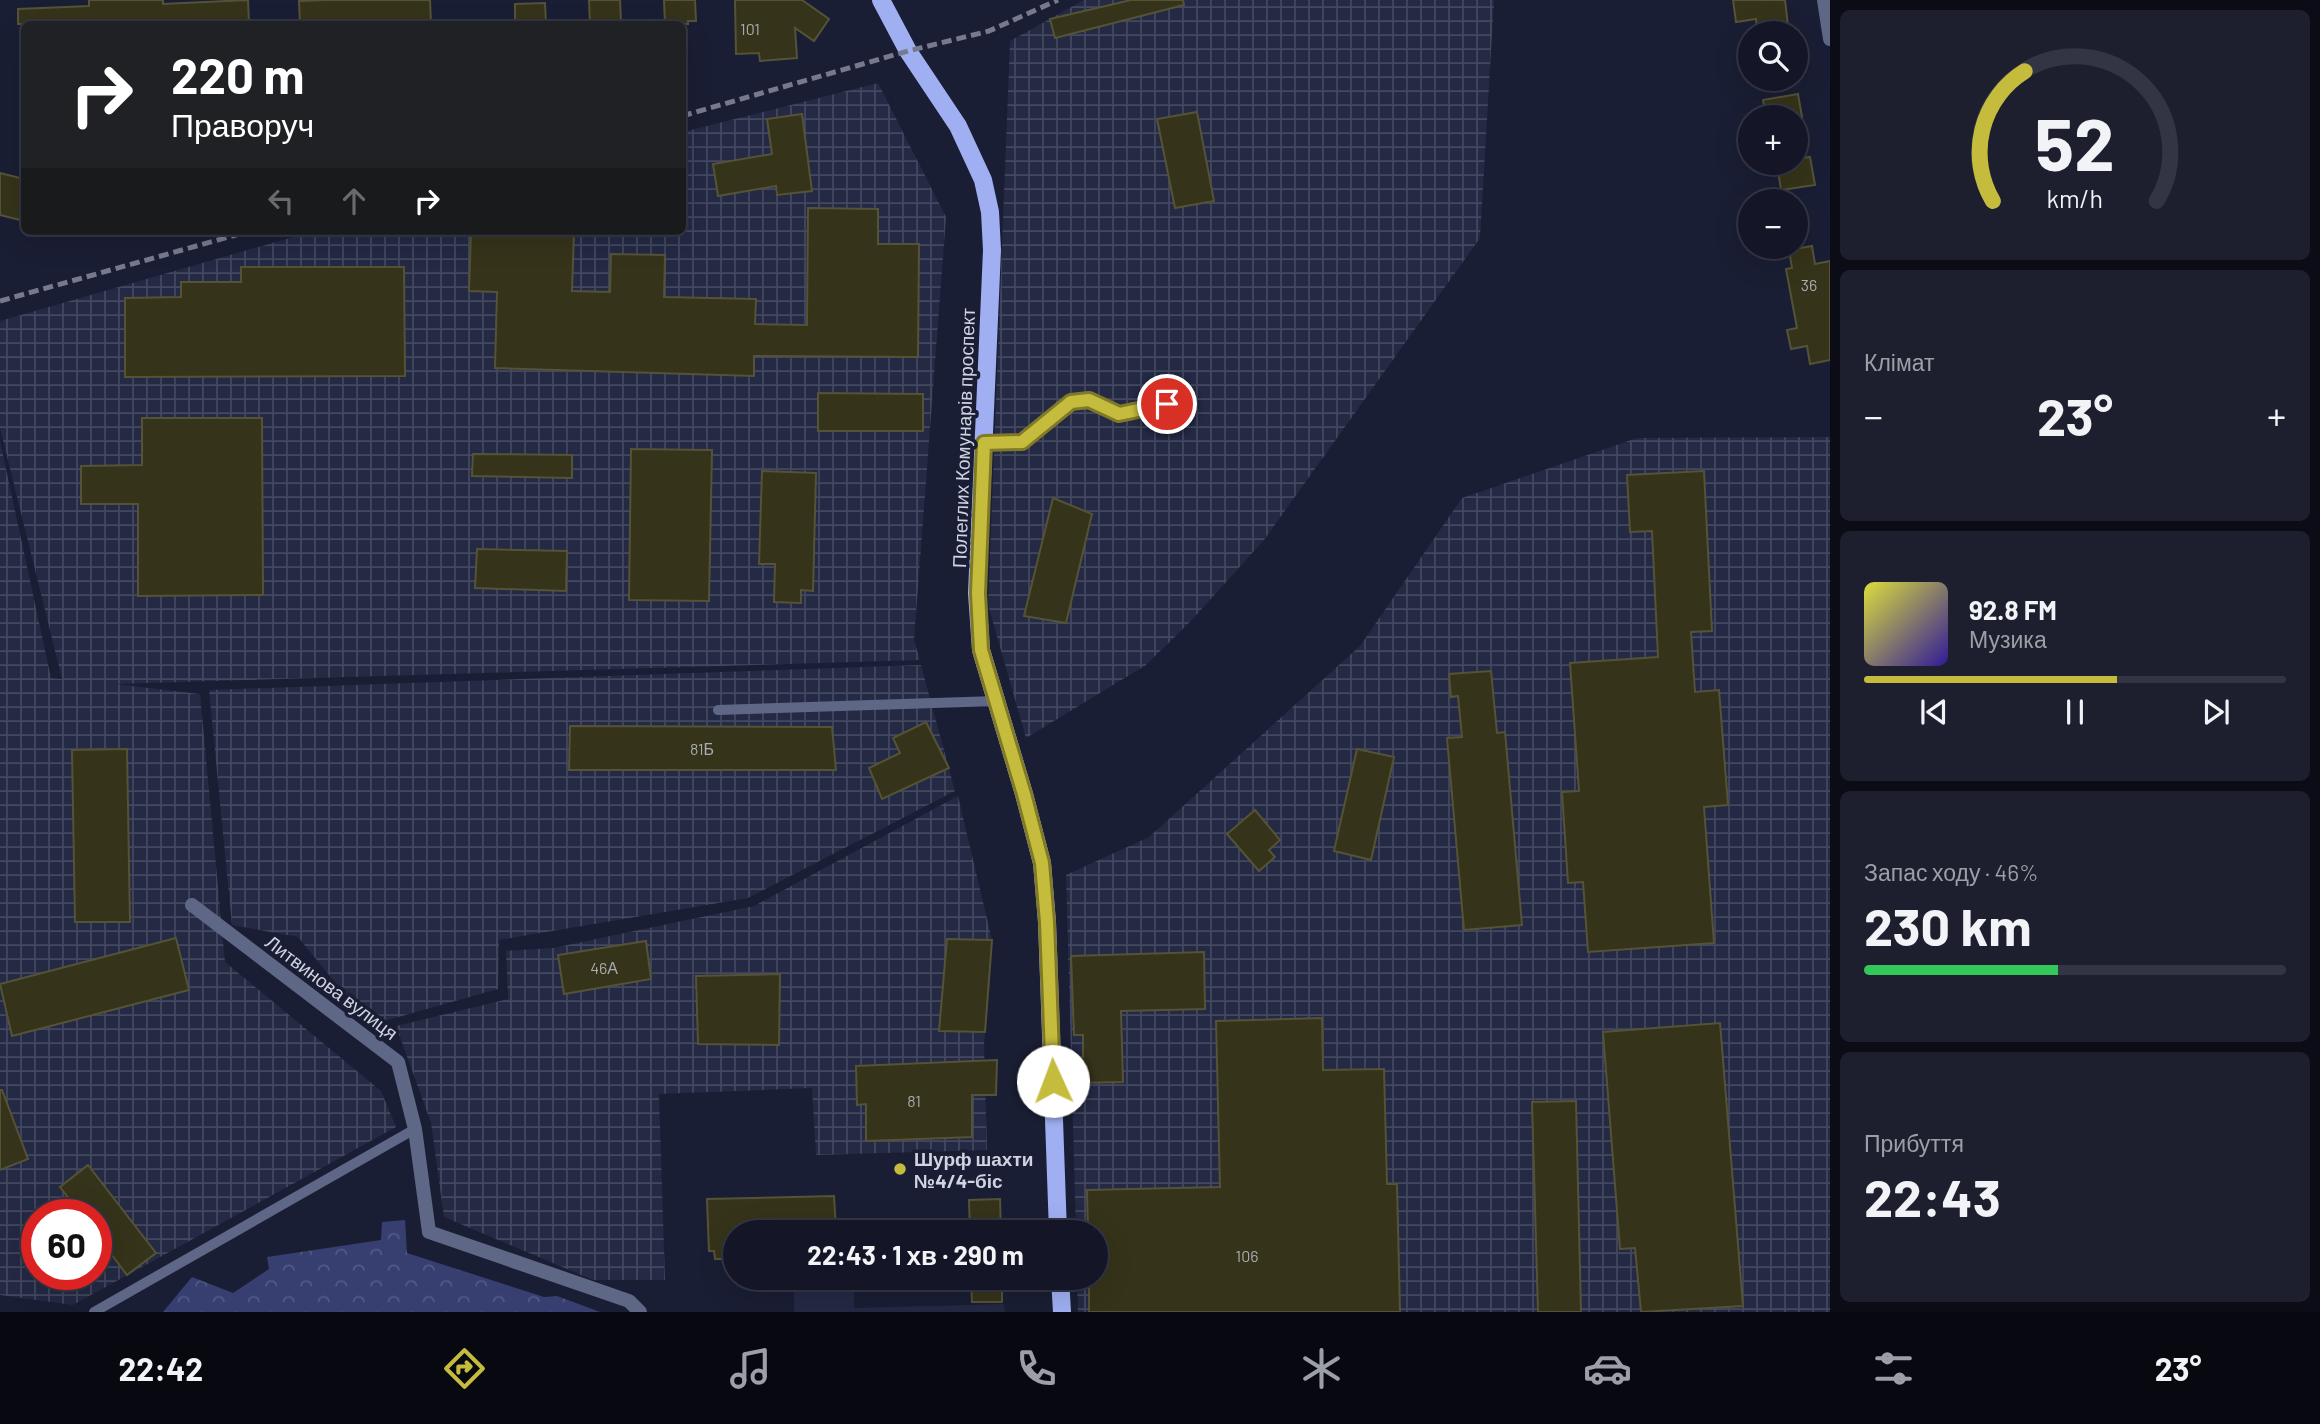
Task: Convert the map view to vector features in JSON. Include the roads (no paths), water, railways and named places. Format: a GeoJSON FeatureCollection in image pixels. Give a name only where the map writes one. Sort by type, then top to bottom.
{"type":"FeatureCollection","features":[{"type":"Feature","properties":{"kind":"main road","name":"Полеглих Комунарів проспект"},"geometry":{"type":"LineString","coordinates":[[881,0],[908,51],[958,127],[983,180],[990,212],[992,250],[978,593],[981,650],[1042,863],[1047,922],[1059,1220]]}},
{"type":"Feature","properties":{"kind":"main road"},"geometry":{"type":"LineString","coordinates":[[1061,1290],[1062,1312]]}},
{"type":"Feature","properties":{"kind":"street"},"geometry":{"type":"LineString","coordinates":[[1824,0],[1830,39]]}},
{"type":"Feature","properties":{"kind":"street","name":"Литвинова вулиця"},"geometry":{"type":"LineString","coordinates":[[192,905],[398,1062],[415,1129],[429,1232],[629,1301],[640,1312]]}},
{"type":"Feature","properties":{"kind":"lane"},"geometry":{"type":"LineString","coordinates":[[984,443],[1022,442],[1071,402],[1089,400],[1119,414],[1167,404]]}},
{"type":"Feature","properties":{"kind":"lane"},"geometry":{"type":"LineString","coordinates":[[718,710],[997,701]]}},
{"type":"Feature","properties":{"kind":"lane"},"geometry":{"type":"LineString","coordinates":[[94,1312],[415,1129]]}},
{"type":"Feature","properties":{"kind":"railway"},"geometry":{"type":"LineString","coordinates":[[686,115],[908,51],[989,31],[1058,0]]}},
{"type":"Feature","properties":{"kind":"railway"},"geometry":{"type":"LineString","coordinates":[[0,301],[236,235]]}},
{"type":"Feature","properties":{"kind":"place","name":"Шурф шахти №4/4-біс"},"geometry":{"type":"Point","coordinates":[900,1169]}}]}
